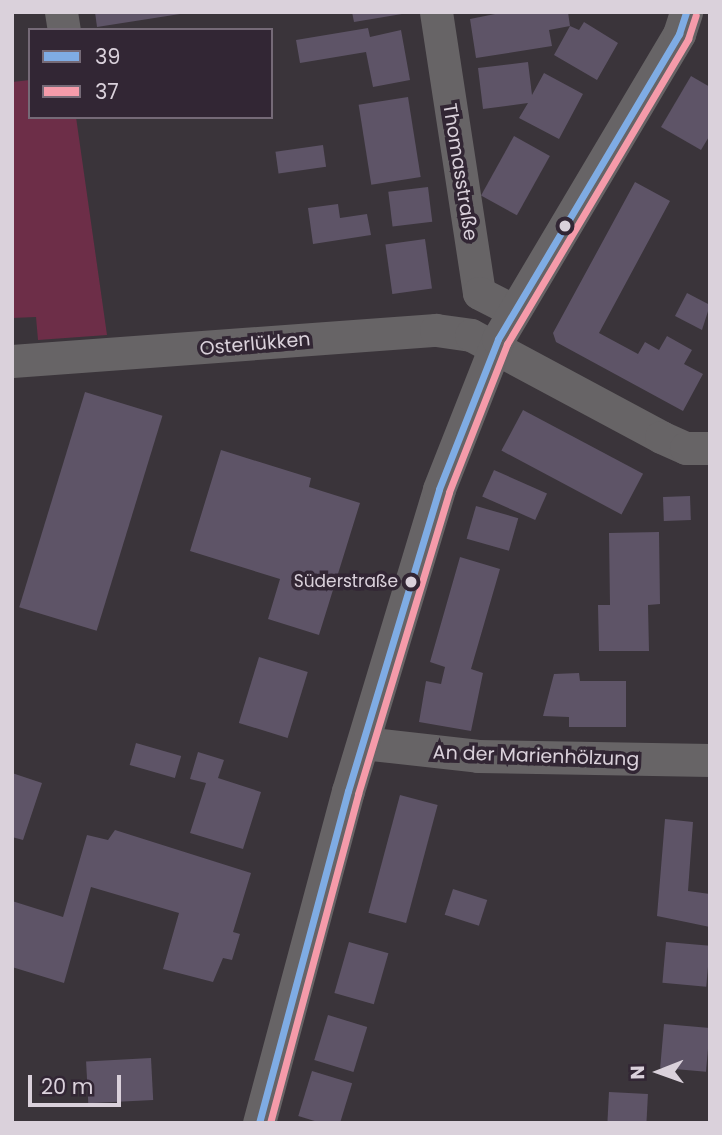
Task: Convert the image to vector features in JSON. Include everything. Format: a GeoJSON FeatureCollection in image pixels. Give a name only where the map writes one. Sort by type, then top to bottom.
{"type":"FeatureCollection","features":[{"type":"Feature","properties":{"kind":"street","name":"Thomasstraße"},"geometry":{"type":"LineString","coordinates":[[436,12],[479,293],[514,312]]}},
{"type":"Feature","properties":{"kind":"street"},"geometry":{"type":"LineString","coordinates":[[259,1123],[363,743],[439,489],[495,346],[679,34],[685,12]]}},
{"type":"Feature","properties":{"kind":"street","name":"Osterlükken"},"geometry":{"type":"LineString","coordinates":[[12,360],[436,330],[471,335],[495,346],[686,448],[710,448]]}},
{"type":"Feature","properties":{"kind":"street","name":"An der Marienhölzung"},"geometry":{"type":"LineString","coordinates":[[363,743],[478,756],[710,760]]}},
{"type":"Feature","properties":{"kind":"shaded area"},"geometry":{"type":"Polygon","coordinates":[[[28,80],[28,119],[76,119],[107,335],[38,340],[36,317],[12,318],[12,82],[28,80]]]}},
{"type":"Feature","properties":{"kind":"building"},"geometry":{"type":"Polygon","coordinates":[[[95,12],[179,12],[180,14],[97,27],[95,12]]]}},
{"type":"Feature","properties":{"kind":"building"},"geometry":{"type":"Polygon","coordinates":[[[352,12],[402,12],[402,14],[354,22],[352,12]]]}},
{"type":"Feature","properties":{"kind":"building"},"geometry":{"type":"Polygon","coordinates":[[[505,12],[568,12],[570,26],[549,30],[552,46],[476,58],[470,19],[505,12]]]}},
{"type":"Feature","properties":{"kind":"building"},"geometry":{"type":"Polygon","coordinates":[[[584,22],[618,43],[597,80],[554,55],[570,26],[579,30],[584,22]]]}},
{"type":"Feature","properties":{"kind":"building"},"geometry":{"type":"Polygon","coordinates":[[[368,28],[370,37],[401,30],[410,80],[373,87],[366,52],[300,63],[296,40],[368,28]]]}},
{"type":"Feature","properties":{"kind":"building"},"geometry":{"type":"Polygon","coordinates":[[[528,62],[532,95],[544,73],[583,94],[559,139],[519,118],[528,103],[483,109],[478,68],[528,62]]]}},
{"type":"Feature","properties":{"kind":"building"},"geometry":{"type":"Polygon","coordinates":[[[691,76],[710,87],[710,135],[701,150],[661,127],[691,76]]]}},
{"type":"Feature","properties":{"kind":"building"},"geometry":{"type":"Polygon","coordinates":[[[408,97],[421,177],[371,185],[359,105],[408,97]]]}},
{"type":"Feature","properties":{"kind":"building"},"geometry":{"type":"Polygon","coordinates":[[[514,136],[550,156],[517,215],[481,195],[514,136]]]}},
{"type":"Feature","properties":{"kind":"building"},"geometry":{"type":"Polygon","coordinates":[[[323,145],[326,167],[279,173],[275,152],[323,145]]]}},
{"type":"Feature","properties":{"kind":"building"},"geometry":{"type":"Polygon","coordinates":[[[635,182],[670,201],[599,333],[638,354],[645,342],[659,350],[667,336],[692,350],[684,364],[703,374],[683,411],[556,342],[553,333],[635,182]]]}},
{"type":"Feature","properties":{"kind":"building"},"geometry":{"type":"Polygon","coordinates":[[[428,187],[432,222],[393,227],[388,192],[428,187]]]}},
{"type":"Feature","properties":{"kind":"building"},"geometry":{"type":"Polygon","coordinates":[[[338,204],[340,218],[367,214],[371,235],[313,244],[308,208],[338,204]]]}},
{"type":"Feature","properties":{"kind":"building"},"geometry":{"type":"Polygon","coordinates":[[[425,239],[432,289],[392,294],[385,245],[425,239]]]}},
{"type":"Feature","properties":{"kind":"building"},"geometry":{"type":"Polygon","coordinates":[[[687,293],[710,305],[702,330],[675,316],[687,293]]]}},
{"type":"Feature","properties":{"kind":"building"},"geometry":{"type":"Polygon","coordinates":[[[85,392],[162,416],[97,631],[19,607],[85,392]]]}},
{"type":"Feature","properties":{"kind":"building"},"geometry":{"type":"Polygon","coordinates":[[[523,410],[643,474],[621,514],[501,451],[523,410]]]}},
{"type":"Feature","properties":{"kind":"building"},"geometry":{"type":"Polygon","coordinates":[[[221,450],[311,478],[309,487],[360,503],[319,635],[268,619],[280,579],[190,551],[221,450]]]}},
{"type":"Feature","properties":{"kind":"building"},"geometry":{"type":"Polygon","coordinates":[[[494,470],[547,494],[535,520],[482,496],[494,470]]]}},
{"type":"Feature","properties":{"kind":"building"},"geometry":{"type":"Polygon","coordinates":[[[690,496],[691,520],[664,521],[663,497],[690,496]]]}},
{"type":"Feature","properties":{"kind":"building"},"geometry":{"type":"Polygon","coordinates":[[[476,506],[518,518],[509,551],[467,539],[476,506]]]}},
{"type":"Feature","properties":{"kind":"building"},"geometry":{"type":"Polygon","coordinates":[[[659,532],[660,604],[648,605],[649,651],[599,651],[598,605],[610,605],[609,533],[659,532]]]}},
{"type":"Feature","properties":{"kind":"building"},"geometry":{"type":"Polygon","coordinates":[[[460,557],[500,569],[471,669],[483,673],[471,731],[419,722],[426,681],[441,684],[445,667],[430,662],[460,557]]]}},
{"type":"Feature","properties":{"kind":"building"},"geometry":{"type":"Polygon","coordinates":[[[259,657],[308,672],[288,738],[239,723],[259,657]]]}},
{"type":"Feature","properties":{"kind":"building"},"geometry":{"type":"Polygon","coordinates":[[[579,673],[580,681],[626,681],[626,727],[569,727],[569,717],[543,716],[554,674],[579,673]]]}},
{"type":"Feature","properties":{"kind":"building"},"geometry":{"type":"Polygon","coordinates":[[[136,743],[181,756],[175,778],[130,765],[136,743]]]}},
{"type":"Feature","properties":{"kind":"building"},"geometry":{"type":"Polygon","coordinates":[[[198,752],[224,760],[218,778],[261,792],[243,849],[190,833],[206,783],[190,779],[198,752]]]}},
{"type":"Feature","properties":{"kind":"building"},"geometry":{"type":"Polygon","coordinates":[[[12,773],[42,783],[23,840],[12,837],[12,773]]]}},
{"type":"Feature","properties":{"kind":"building"},"geometry":{"type":"Polygon","coordinates":[[[400,795],[438,805],[406,923],[368,913],[400,795]]]}},
{"type":"Feature","properties":{"kind":"building"},"geometry":{"type":"Polygon","coordinates":[[[665,819],[693,822],[688,891],[710,894],[710,927],[657,916],[665,819]]]}},
{"type":"Feature","properties":{"kind":"building"},"geometry":{"type":"Polygon","coordinates":[[[115,830],[251,873],[233,932],[240,934],[232,960],[223,958],[213,982],[163,969],[179,913],[91,887],[64,983],[12,967],[12,901],[63,917],[87,835],[108,840],[115,830]]]}},
{"type":"Feature","properties":{"kind":"building"},"geometry":{"type":"Polygon","coordinates":[[[453,889],[487,900],[479,926],[445,915],[453,889]]]}},
{"type":"Feature","properties":{"kind":"building"},"geometry":{"type":"Polygon","coordinates":[[[349,942],[388,953],[374,1004],[334,993],[349,942]]]}},
{"type":"Feature","properties":{"kind":"building"},"geometry":{"type":"Polygon","coordinates":[[[666,942],[710,946],[706,987],[662,983],[666,942]]]}},
{"type":"Feature","properties":{"kind":"building"},"geometry":{"type":"Polygon","coordinates":[[[328,1015],[367,1027],[353,1072],[314,1060],[328,1015]]]}},
{"type":"Feature","properties":{"kind":"building"},"geometry":{"type":"Polygon","coordinates":[[[664,1024],[710,1028],[706,1072],[660,1068],[664,1024]]]}},
{"type":"Feature","properties":{"kind":"building"},"geometry":{"type":"Polygon","coordinates":[[[151,1058],[153,1100],[88,1103],[86,1061],[151,1058]]]}},
{"type":"Feature","properties":{"kind":"building"},"geometry":{"type":"Polygon","coordinates":[[[312,1071],[352,1083],[340,1123],[321,1123],[298,1116],[312,1071]]]}},
{"type":"Feature","properties":{"kind":"building"},"geometry":{"type":"Polygon","coordinates":[[[609,1092],[648,1094],[646,1123],[607,1123],[609,1092]]]}},
{"type":"Feature","properties":{"kind":"transit line","name":"39"},"geometry":{"type":"LineString","coordinates":[[259,1123],[348,791],[439,489],[498,339],[679,34],[686,12]]}},
{"type":"Feature","properties":{"kind":"transit line","name":"37"},"geometry":{"type":"LineString","coordinates":[[270,1123],[358,794],[449,492],[507,344],[688,39],[696,15]]}},
{"type":"Feature","properties":{"kind":"place","name":"Süderstraße"},"geometry":{"type":"Point","coordinates":[411,582]}}]}
